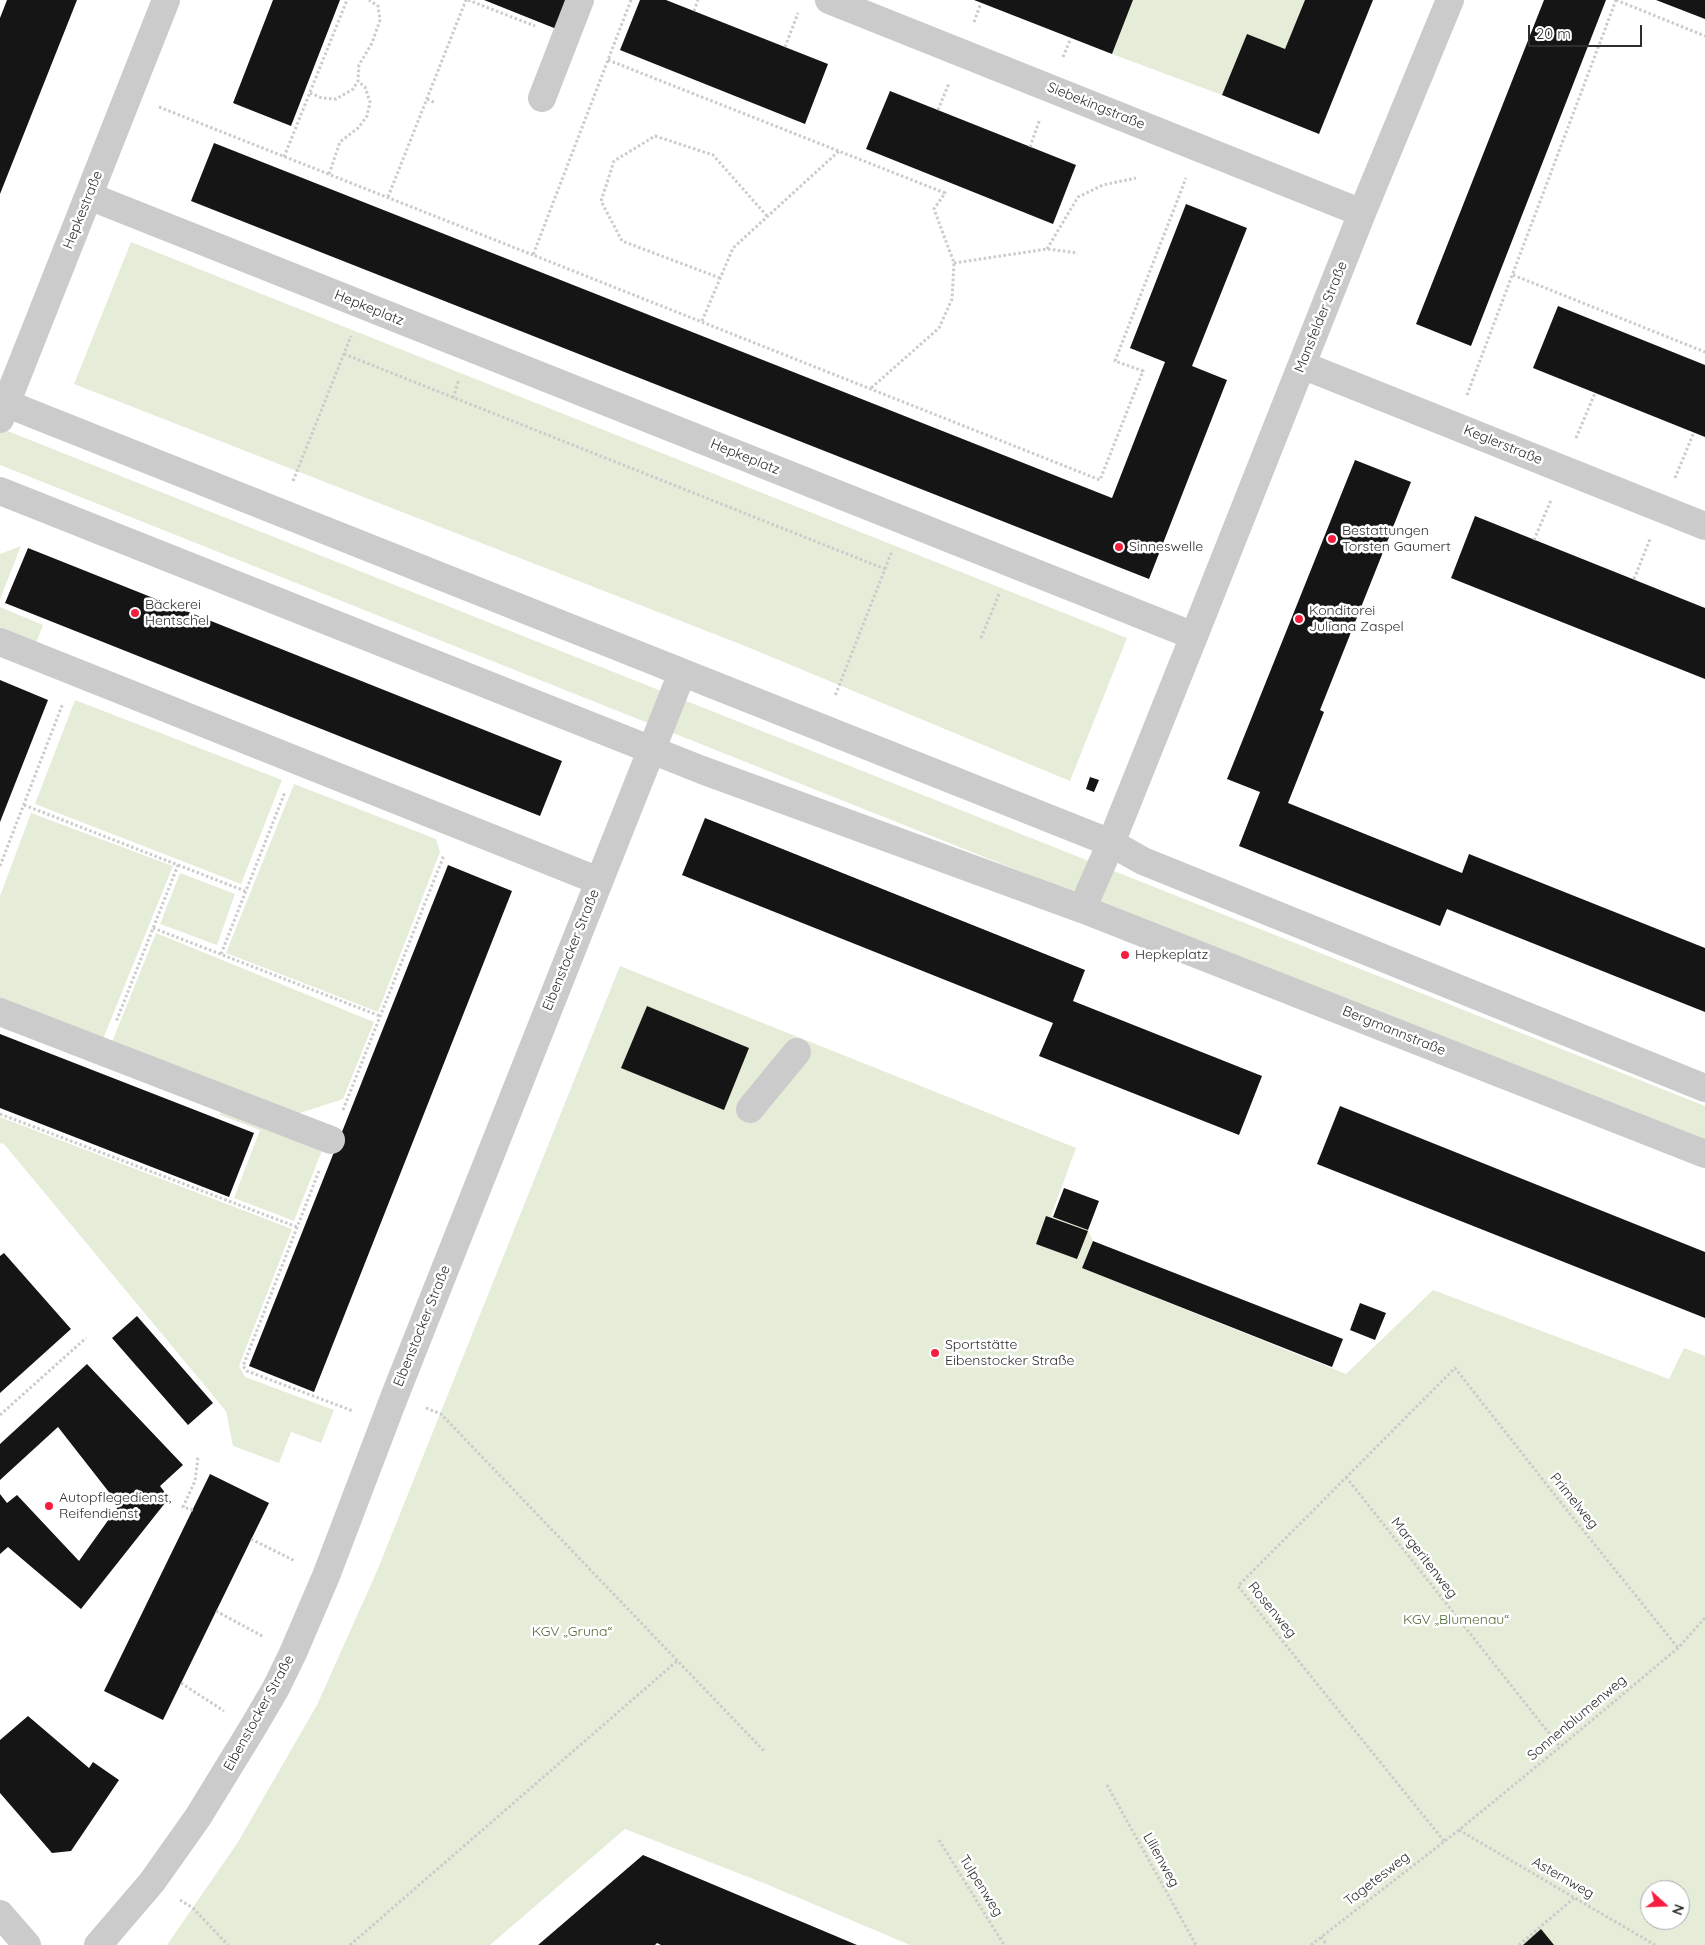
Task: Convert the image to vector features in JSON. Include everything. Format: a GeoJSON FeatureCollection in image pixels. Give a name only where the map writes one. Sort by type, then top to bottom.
{"type":"FeatureCollection","features":[{"type":"Feature","properties":{"kind":"street","name":"Hepkestraße"},"geometry":{"type":"LineString","coordinates":[[2,408],[166,0]]}},
{"type":"Feature","properties":{"kind":"street"},"geometry":{"type":"LineString","coordinates":[[542,98],[580,0]]}},
{"type":"Feature","properties":{"kind":"street","name":"Siebekingstraße"},"geometry":{"type":"LineString","coordinates":[[829,0],[1362,213]]}},
{"type":"Feature","properties":{"kind":"street","name":"Mansfelder Straße"},"geometry":{"type":"LineString","coordinates":[[1194,636],[1362,213],[1450,0]]}},
{"type":"Feature","properties":{"kind":"street","name":"Hepkeplatz"},"geometry":{"type":"LineString","coordinates":[[88,196],[1194,636]]}},
{"type":"Feature","properties":{"kind":"street","name":"Keglerstraße"},"geometry":{"type":"LineString","coordinates":[[1302,365],[1705,526]]}},
{"type":"Feature","properties":{"kind":"street"},"geometry":{"type":"LineString","coordinates":[[2,408],[280,513],[1111,843],[1143,861],[1705,1088]]}},
{"type":"Feature","properties":{"kind":"street"},"geometry":{"type":"LineString","coordinates":[[0,491],[651,750],[1082,909],[1111,843],[1194,636]]}},
{"type":"Feature","properties":{"kind":"street"},"geometry":{"type":"LineString","coordinates":[[0,642],[599,880]]}},
{"type":"Feature","properties":{"kind":"street","name":"Eibenstocker Straße"},"geometry":{"type":"LineString","coordinates":[[98,1945],[152,1882],[198,1817],[276,1688],[293,1653],[326,1576],[395,1395],[682,673]]}},
{"type":"Feature","properties":{"kind":"street","name":"Bergmannstraße"},"geometry":{"type":"LineString","coordinates":[[1082,909],[1705,1154]]}},
{"type":"Feature","properties":{"kind":"street"},"geometry":{"type":"LineString","coordinates":[[0,1012],[330,1140]]}},
{"type":"Feature","properties":{"kind":"street"},"geometry":{"type":"LineString","coordinates":[[750,1109],[797,1052]]}},
{"type":"Feature","properties":{"kind":"street"},"geometry":{"type":"LineString","coordinates":[[0,1914],[27,1945]]}},
{"type":"Feature","properties":{"kind":"path"},"geometry":{"type":"LineString","coordinates":[[284,157],[347,0]]}},
{"type":"Feature","properties":{"kind":"path"},"geometry":{"type":"LineString","coordinates":[[310,93],[322,98],[336,99],[353,89],[358,81],[359,65],[372,43],[380,20],[378,6],[369,0]]}},
{"type":"Feature","properties":{"kind":"path"},"geometry":{"type":"LineString","coordinates":[[388,197],[467,0],[565,38]]}},
{"type":"Feature","properties":{"kind":"path"},"geometry":{"type":"LineString","coordinates":[[533,255],[631,0]]}},
{"type":"Feature","properties":{"kind":"path"},"geometry":{"type":"LineString","coordinates":[[694,11],[698,0]]}},
{"type":"Feature","properties":{"kind":"path"},"geometry":{"type":"LineString","coordinates":[[1455,426],[1616,0],[1705,36]]}},
{"type":"Feature","properties":{"kind":"path"},"geometry":{"type":"LineString","coordinates":[[785,47],[800,8]]}},
{"type":"Feature","properties":{"kind":"path"},"geometry":{"type":"LineString","coordinates":[[608,60],[945,193],[934,209],[954,263],[952,299],[939,328],[870,389]]}},
{"type":"Feature","properties":{"kind":"path"},"geometry":{"type":"LineString","coordinates":[[329,174],[340,142],[358,128],[367,116],[370,102],[365,88],[358,81]]}},
{"type":"Feature","properties":{"kind":"path"},"geometry":{"type":"LineString","coordinates":[[129,95],[1100,480],[1143,371],[1115,361],[1198,147]]}},
{"type":"Feature","properties":{"kind":"path"},"geometry":{"type":"LineString","coordinates":[[427,99],[436,103]]}},
{"type":"Feature","properties":{"kind":"path"},"geometry":{"type":"LineString","coordinates":[[720,278],[622,241],[601,201],[614,161],[655,136],[713,155],[768,216]]}},
{"type":"Feature","properties":{"kind":"path"},"geometry":{"type":"LineString","coordinates":[[702,321],[733,248],[839,151]]}},
{"type":"Feature","properties":{"kind":"path"},"geometry":{"type":"LineString","coordinates":[[1047,249],[1078,197],[1103,185],[1136,178]]}},
{"type":"Feature","properties":{"kind":"path"},"geometry":{"type":"LineString","coordinates":[[954,263],[1047,249],[1078,252]]}},
{"type":"Feature","properties":{"kind":"path"},"geometry":{"type":"LineString","coordinates":[[1513,275],[1705,352]]}},
{"type":"Feature","properties":{"kind":"path"},"geometry":{"type":"LineString","coordinates":[[280,513],[363,306]]}},
{"type":"Feature","properties":{"kind":"path"},"geometry":{"type":"LineString","coordinates":[[344,354],[885,570],[822,728]]}},
{"type":"Feature","properties":{"kind":"path"},"geometry":{"type":"LineString","coordinates":[[1534,540],[1595,393]]}},
{"type":"Feature","properties":{"kind":"path"},"geometry":{"type":"LineString","coordinates":[[1634,580],[1694,432]]}},
{"type":"Feature","properties":{"kind":"path"},"geometry":{"type":"LineString","coordinates":[[981,638],[1011,563]]}},
{"type":"Feature","properties":{"kind":"path"},"geometry":{"type":"LineString","coordinates":[[0,866],[76,672]]}},
{"type":"Feature","properties":{"kind":"path"},"geometry":{"type":"LineString","coordinates":[[221,954],[297,760]]}},
{"type":"Feature","properties":{"kind":"path"},"geometry":{"type":"LineString","coordinates":[[24,805],[245,891]]}},
{"type":"Feature","properties":{"kind":"path"},"geometry":{"type":"LineString","coordinates":[[104,1052],[178,865]]}},
{"type":"Feature","properties":{"kind":"path"},"geometry":{"type":"LineString","coordinates":[[153,928],[380,1016]]}},
{"type":"Feature","properties":{"kind":"path"},"geometry":{"type":"LineString","coordinates":[[0,1114],[297,1227]]}},
{"type":"Feature","properties":{"kind":"path"},"geometry":{"type":"LineString","coordinates":[[0,1414],[86,1338]]}},
{"type":"Feature","properties":{"kind":"path","name":"Rosenweg"},"geometry":{"type":"LineString","coordinates":[[1444,1841],[1238,1586],[1455,1368]]}},
{"type":"Feature","properties":{"kind":"path","name":"Primelweg"},"geometry":{"type":"LineString","coordinates":[[1455,1368],[1678,1648]]}},
{"type":"Feature","properties":{"kind":"path"},"geometry":{"type":"LineString","coordinates":[[395,1395],[441,1414],[765,1752]]}},
{"type":"Feature","properties":{"kind":"path"},"geometry":{"type":"LineString","coordinates":[[193,1510],[183,1507],[195,1481],[198,1457]]}},
{"type":"Feature","properties":{"kind":"path","name":"Margeritenweg"},"geometry":{"type":"LineString","coordinates":[[1346,1477],[1560,1747]]}},
{"type":"Feature","properties":{"kind":"path"},"geometry":{"type":"LineString","coordinates":[[251,1539],[326,1576]]}},
{"type":"Feature","properties":{"kind":"path"},"geometry":{"type":"LineString","coordinates":[[216,1611],[293,1653]]}},
{"type":"Feature","properties":{"kind":"path","name":"Sonnenblumenweg"},"geometry":{"type":"LineString","coordinates":[[1458,1830],[1678,1648],[1705,1618]]}},
{"type":"Feature","properties":{"kind":"path"},"geometry":{"type":"LineString","coordinates":[[350,1945],[677,1661]]}},
{"type":"Feature","properties":{"kind":"path"},"geometry":{"type":"LineString","coordinates":[[180,1683],[252,1729]]}},
{"type":"Feature","properties":{"kind":"path","name":"Lilienweg"},"geometry":{"type":"LineString","coordinates":[[1107,1785],[1196,1945]]}},
{"type":"Feature","properties":{"kind":"path","name":"Tagetesweg"},"geometry":{"type":"LineString","coordinates":[[1311,1945],[1458,1830]]}},
{"type":"Feature","properties":{"kind":"path","name":"Asternweg"},"geometry":{"type":"LineString","coordinates":[[1458,1830],[1655,1945]]}},
{"type":"Feature","properties":{"kind":"path","name":"Tulpenweg"},"geometry":{"type":"LineString","coordinates":[[939,1840],[1004,1945]]}},
{"type":"Feature","properties":{"kind":"path"},"geometry":{"type":"LineString","coordinates":[[152,1882],[193,1908],[228,1945]]}},
{"type":"Feature","properties":{"kind":"path"},"geometry":{"type":"LineString","coordinates":[[1519,1945],[1574,1898]]}},
{"type":"Feature","properties":{"kind":"path"},"geometry":{"type":"LineString","coordinates":[[1321,1937],[1327,1945]]}},
{"type":"Feature","properties":{"kind":"green space"},"geometry":{"type":"Polygon","coordinates":[[[1133,0],[1305,0],[1285,49],[1222,95],[1112,54],[1133,0]]]}},
{"type":"Feature","properties":{"kind":"green space"},"geometry":{"type":"Polygon","coordinates":[[[131,242],[1127,638],[1070,781],[745,646],[74,384],[131,242]]]}},
{"type":"Feature","properties":{"kind":"green space"},"geometry":{"type":"Polygon","coordinates":[[[0,428],[1705,1106],[1705,1144],[0,465],[0,428]]]}},
{"type":"Feature","properties":{"kind":"green space"},"geometry":{"type":"Polygon","coordinates":[[[21,546],[0,599],[0,554],[21,546]]]}},
{"type":"Feature","properties":{"kind":"green space"},"geometry":{"type":"Polygon","coordinates":[[[0,607],[43,625],[36,643],[0,629],[0,607]]]}},
{"type":"Feature","properties":{"kind":"green space"},"geometry":{"type":"Polygon","coordinates":[[[75,700],[282,780],[241,884],[35,804],[75,700]]]}},
{"type":"Feature","properties":{"kind":"green space"},"geometry":{"type":"Polygon","coordinates":[[[294,784],[436,839],[440,852],[378,1012],[226,953],[294,784]]]}},
{"type":"Feature","properties":{"kind":"green space"},"geometry":{"type":"Polygon","coordinates":[[[31,813],[173,866],[103,1039],[0,1000],[0,896],[31,813]]]}},
{"type":"Feature","properties":{"kind":"green space"},"geometry":{"type":"Polygon","coordinates":[[[180,873],[235,894],[217,945],[160,924],[180,873]]]}},
{"type":"Feature","properties":{"kind":"green space"},"geometry":{"type":"Polygon","coordinates":[[[156,933],[374,1022],[343,1099],[297,1114],[112,1042],[156,933]]]}},
{"type":"Feature","properties":{"kind":"green space"},"geometry":{"type":"Polygon","coordinates":[[[620,966],[1076,1148],[1051,1216],[1088,1230],[1093,1241],[1082,1268],[1346,1374],[1433,1290],[1669,1379],[1684,1348],[1705,1356],[1705,1945],[910,1945],[766,1884],[625,1829],[490,1945],[167,1945],[238,1842],[317,1705],[377,1571],[620,966]]]}},
{"type":"Feature","properties":{"kind":"green space"},"geometry":{"type":"Polygon","coordinates":[[[222,1109],[323,1148],[294,1221],[234,1198],[260,1130],[220,1115],[222,1109]]]}},
{"type":"Feature","properties":{"kind":"green space"},"geometry":{"type":"Polygon","coordinates":[[[0,1117],[292,1229],[239,1366],[245,1377],[334,1410],[321,1443],[291,1432],[279,1463],[233,1446],[226,1411],[4,1144],[0,1143],[0,1117]]]}},
{"type":"Feature","properties":{"kind":"building"},"geometry":{"type":"Polygon","coordinates":[[[7,0],[77,0],[0,194],[0,18],[7,0]]]}},
{"type":"Feature","properties":{"kind":"building"},"geometry":{"type":"Polygon","coordinates":[[[273,0],[340,0],[291,126],[233,103],[273,0]]]}},
{"type":"Feature","properties":{"kind":"building"},"geometry":{"type":"Polygon","coordinates":[[[484,0],[571,0],[559,30],[484,0]]]}},
{"type":"Feature","properties":{"kind":"building"},"geometry":{"type":"Polygon","coordinates":[[[640,0],[666,0],[828,64],[805,124],[620,50],[640,0]]]}},
{"type":"Feature","properties":{"kind":"building"},"geometry":{"type":"Polygon","coordinates":[[[974,0],[1133,0],[1112,54],[974,0]]]}},
{"type":"Feature","properties":{"kind":"building"},"geometry":{"type":"Polygon","coordinates":[[[1305,0],[1373,0],[1319,134],[1222,95],[1247,34],[1285,49],[1305,0]]]}},
{"type":"Feature","properties":{"kind":"building"},"geometry":{"type":"Polygon","coordinates":[[[1544,0],[1606,0],[1471,346],[1416,324],[1544,0]]]}},
{"type":"Feature","properties":{"kind":"building"},"geometry":{"type":"Polygon","coordinates":[[[1656,0],[1705,0],[1705,19],[1656,0]]]}},
{"type":"Feature","properties":{"kind":"building"},"geometry":{"type":"Polygon","coordinates":[[[890,91],[1076,165],[1053,224],[866,149],[890,91]]]}},
{"type":"Feature","properties":{"kind":"building"},"geometry":{"type":"Polygon","coordinates":[[[214,143],[1112,498],[1165,362],[1130,348],[1186,204],[1247,228],[1192,366],[1227,380],[1149,579],[191,201],[214,143]]]}},
{"type":"Feature","properties":{"kind":"building"},"geometry":{"type":"Polygon","coordinates":[[[1558,306],[1705,365],[1705,437],[1533,368],[1558,306]]]}},
{"type":"Feature","properties":{"kind":"building"},"geometry":{"type":"Polygon","coordinates":[[[1355,460],[1411,482],[1320,710],[1324,712],[1288,803],[1462,873],[1469,854],[1705,948],[1705,1012],[1447,909],[1440,926],[1239,846],[1260,792],[1227,779],[1355,460]]]}},
{"type":"Feature","properties":{"kind":"building"},"geometry":{"type":"Polygon","coordinates":[[[1475,516],[1705,608],[1705,679],[1451,578],[1475,516]]]}},
{"type":"Feature","properties":{"kind":"building"},"geometry":{"type":"Polygon","coordinates":[[[28,548],[562,761],[540,816],[5,603],[28,548]]]}},
{"type":"Feature","properties":{"kind":"building"},"geometry":{"type":"Polygon","coordinates":[[[0,680],[48,700],[0,822],[0,680]]]}},
{"type":"Feature","properties":{"kind":"building"},"geometry":{"type":"Polygon","coordinates":[[[1090,777],[1099,780],[1094,792],[1086,789],[1090,777]]]}},
{"type":"Feature","properties":{"kind":"building"},"geometry":{"type":"Polygon","coordinates":[[[705,818],[1085,970],[1073,1001],[1262,1076],[1239,1135],[1039,1056],[1053,1023],[682,875],[705,818]]]}},
{"type":"Feature","properties":{"kind":"building"},"geometry":{"type":"Polygon","coordinates":[[[448,865],[512,891],[314,1392],[249,1366],[448,865]]]}},
{"type":"Feature","properties":{"kind":"building"},"geometry":{"type":"Polygon","coordinates":[[[647,1006],[749,1048],[724,1110],[621,1068],[647,1006]]]}},
{"type":"Feature","properties":{"kind":"building"},"geometry":{"type":"Polygon","coordinates":[[[0,1034],[254,1133],[229,1197],[0,1108],[0,1034]]]}},
{"type":"Feature","properties":{"kind":"building"},"geometry":{"type":"Polygon","coordinates":[[[1340,1106],[1705,1252],[1705,1318],[1317,1164],[1340,1106]]]}},
{"type":"Feature","properties":{"kind":"building"},"geometry":{"type":"Polygon","coordinates":[[[1064,1188],[1099,1201],[1088,1230],[1053,1217],[1064,1188]]]}},
{"type":"Feature","properties":{"kind":"building"},"geometry":{"type":"Polygon","coordinates":[[[1046,1216],[1088,1231],[1077,1259],[1036,1244],[1046,1216]]]}},
{"type":"Feature","properties":{"kind":"building"},"geometry":{"type":"Polygon","coordinates":[[[1093,1241],[1343,1339],[1332,1367],[1082,1268],[1093,1241]]]}},
{"type":"Feature","properties":{"kind":"building"},"geometry":{"type":"Polygon","coordinates":[[[4,1253],[71,1329],[0,1393],[0,1256],[4,1253]]]}},
{"type":"Feature","properties":{"kind":"building"},"geometry":{"type":"Polygon","coordinates":[[[1360,1303],[1386,1313],[1375,1340],[1350,1330],[1360,1303]]]}},
{"type":"Feature","properties":{"kind":"building"},"geometry":{"type":"Polygon","coordinates":[[[137,1316],[213,1403],[188,1425],[112,1338],[137,1316]]]}},
{"type":"Feature","properties":{"kind":"building"},"geometry":{"type":"Polygon","coordinates":[[[87,1364],[183,1465],[160,1486],[169,1498],[81,1609],[8,1547],[0,1554],[0,1494],[7,1503],[17,1495],[79,1561],[119,1505],[58,1427],[0,1480],[0,1444],[87,1364]]]}},
{"type":"Feature","properties":{"kind":"building"},"geometry":{"type":"Polygon","coordinates":[[[210,1474],[269,1503],[163,1720],[104,1691],[210,1474]]]}},
{"type":"Feature","properties":{"kind":"building"},"geometry":{"type":"Polygon","coordinates":[[[28,1716],[89,1768],[93,1762],[119,1780],[71,1851],[52,1853],[0,1793],[0,1740],[28,1716]]]}},
{"type":"Feature","properties":{"kind":"building"},"geometry":{"type":"Polygon","coordinates":[[[643,1855],[857,1945],[661,1945],[657,1943],[655,1945],[538,1945],[643,1855]]]}},
{"type":"Feature","properties":{"kind":"building"},"geometry":{"type":"Polygon","coordinates":[[[1541,1929],[1554,1945],[1523,1945],[1541,1929]]]}},
{"type":"Feature","properties":{"kind":"place","name":"Bestattungen Torsten Gaumert"},"geometry":{"type":"Point","coordinates":[1332,539]}},
{"type":"Feature","properties":{"kind":"place","name":"Sinneswelle"},"geometry":{"type":"Point","coordinates":[1119,547]}},
{"type":"Feature","properties":{"kind":"place","name":"Bäckerei Hentschel"},"geometry":{"type":"Point","coordinates":[135,613]}},
{"type":"Feature","properties":{"kind":"place","name":"Konditorei Juliana Zaspel"},"geometry":{"type":"Point","coordinates":[1299,619]}},
{"type":"Feature","properties":{"kind":"place","name":"Hepkeplatz"},"geometry":{"type":"Point","coordinates":[1125,955]}},
{"type":"Feature","properties":{"kind":"place","name":"Sportstätte Eibenstocker Straße"},"geometry":{"type":"Point","coordinates":[935,1353]}},
{"type":"Feature","properties":{"kind":"place","name":"Autopflegedienst, Reifendienst"},"geometry":{"type":"Point","coordinates":[49,1506]}},
{"type":"Feature","properties":{"kind":"park label","name":"KGV „Blumenau“"},"geometry":{"type":"Point","coordinates":[1456,1620]}},
{"type":"Feature","properties":{"kind":"park label","name":"KGV „Gruna“"},"geometry":{"type":"Point","coordinates":[572,1632]}}]}
